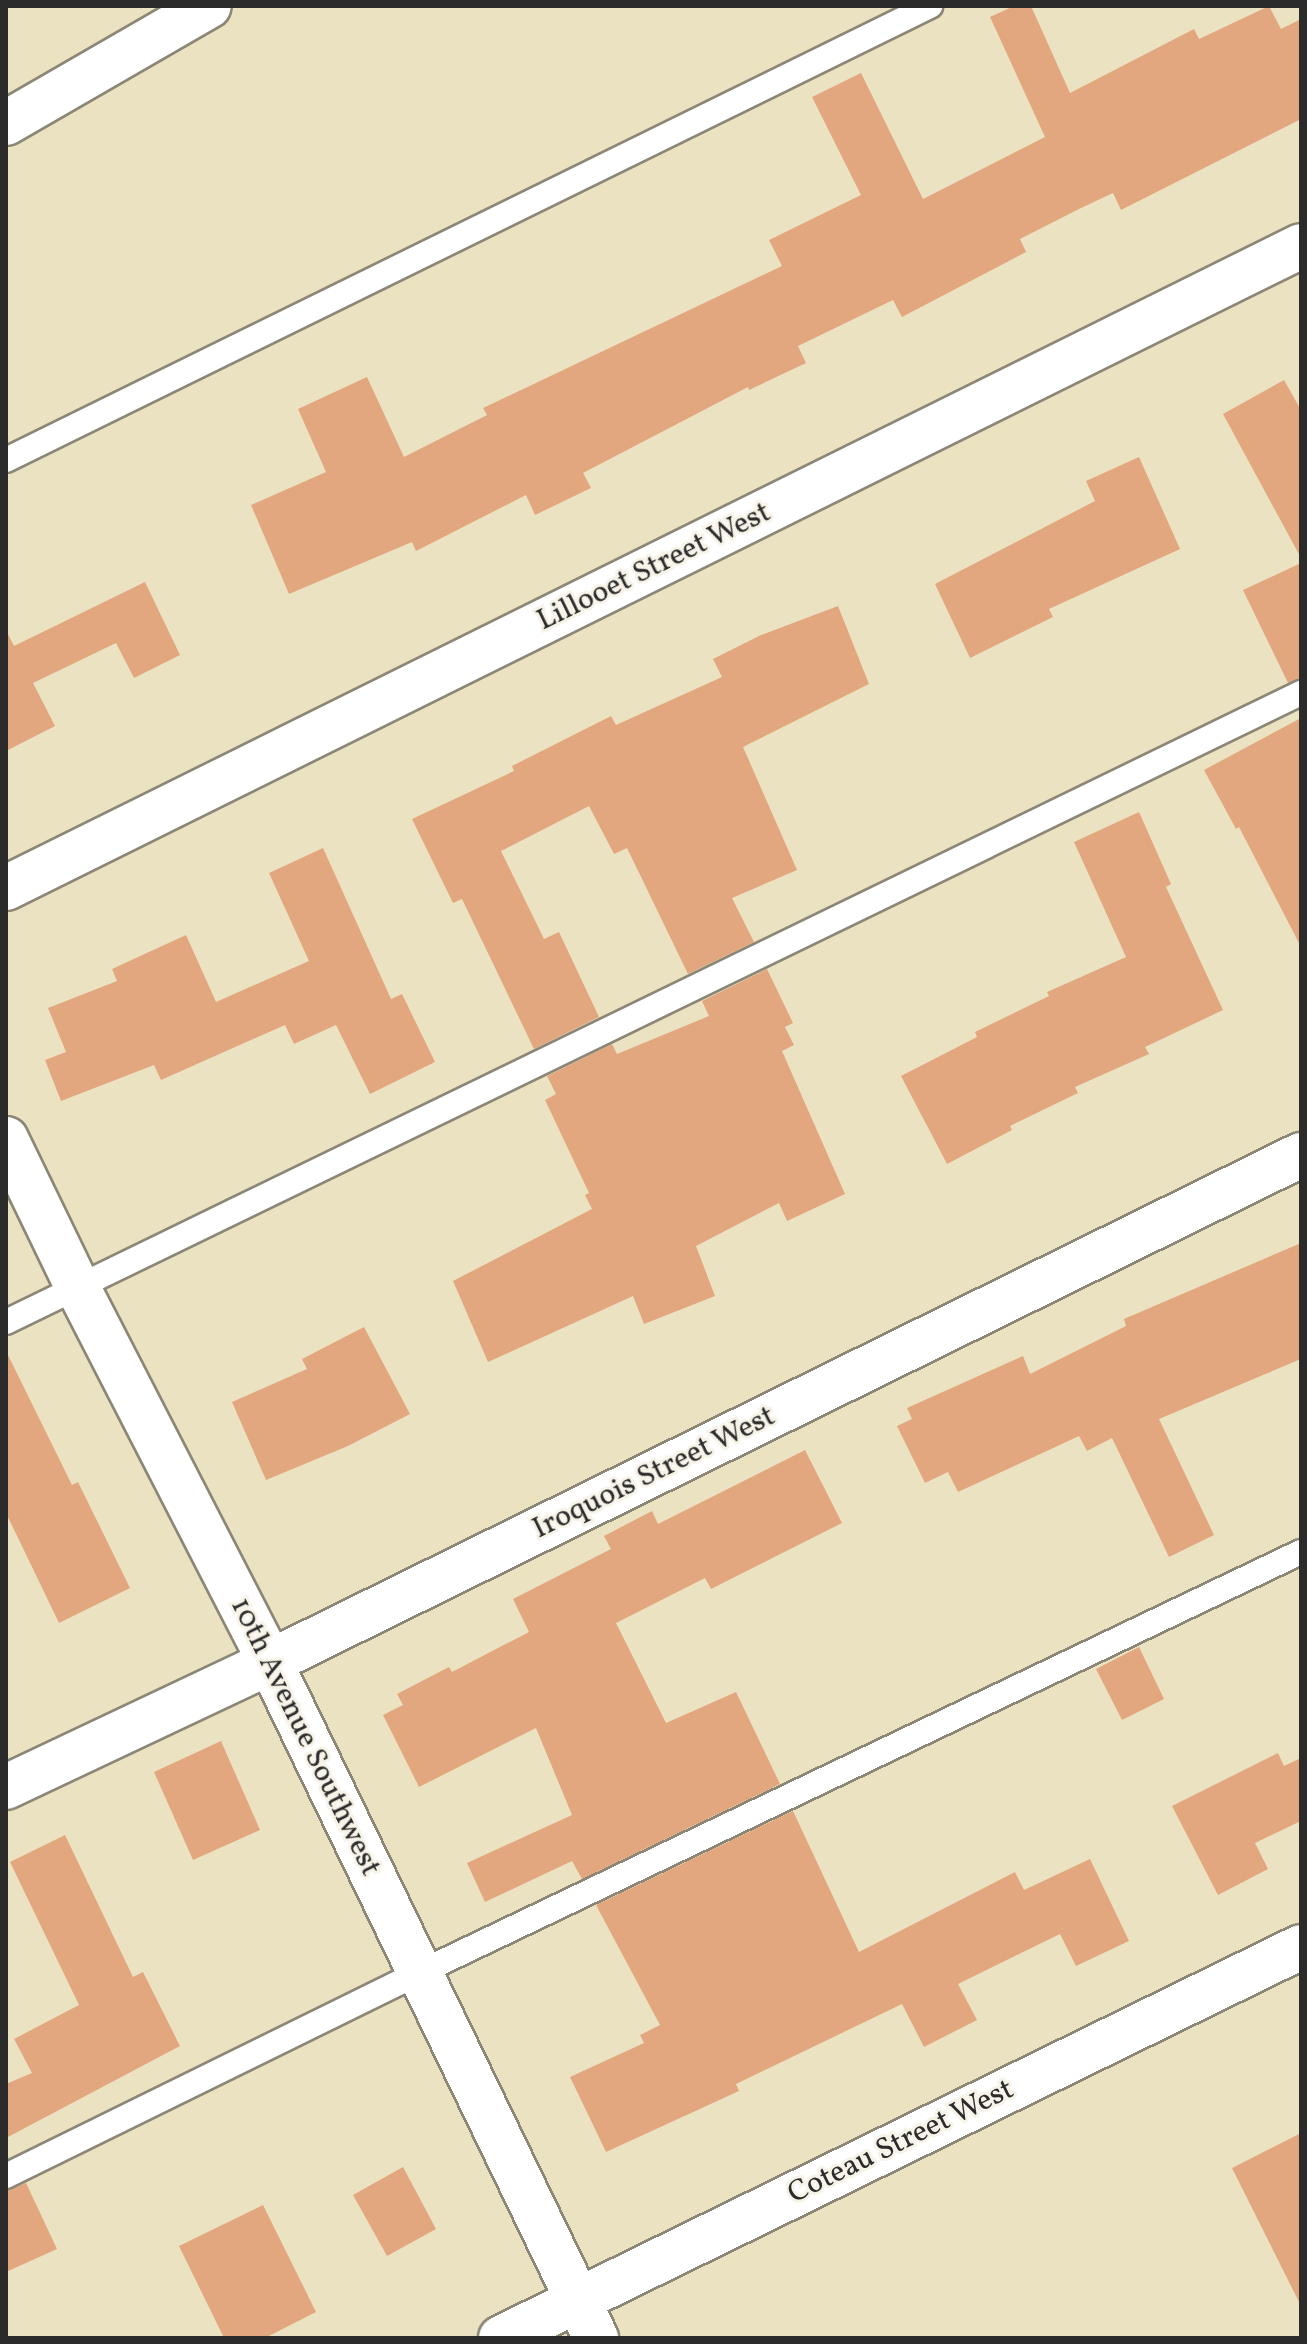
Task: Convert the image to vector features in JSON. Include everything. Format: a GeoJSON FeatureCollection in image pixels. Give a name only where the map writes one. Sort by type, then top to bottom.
{"type":"FeatureCollection","features":[{"type":"Feature","properties":{"kind":"street"},"geometry":{"type":"LineString","coordinates":[[6,123],[209,6]]}},
{"type":"Feature","properties":{"kind":"street","name":"Lillooet Street West"},"geometry":{"type":"LineString","coordinates":[[6,888],[1301,246]]}},
{"type":"Feature","properties":{"kind":"street","name":"10th Avenue Southwest"},"geometry":{"type":"LineString","coordinates":[[6,1139],[78,1288],[270,1662],[596,2338]]}},
{"type":"Feature","properties":{"kind":"street","name":"Iroquois Street West"},"geometry":{"type":"LineString","coordinates":[[6,1787],[270,1662],[1301,1155]]}},
{"type":"Feature","properties":{"kind":"street","name":"Coteau Street West"},"geometry":{"type":"LineString","coordinates":[[501,2338],[1301,1947]]}},
{"type":"Feature","properties":{"kind":"lane"},"geometry":{"type":"LineString","coordinates":[[6,460],[930,6]]}},
{"type":"Feature","properties":{"kind":"lane"},"geometry":{"type":"LineString","coordinates":[[6,1322],[1301,693]]}},
{"type":"Feature","properties":{"kind":"lane"},"geometry":{"type":"LineString","coordinates":[[6,2176],[419,1973],[1301,1552]]}},
{"type":"Feature","properties":{"kind":"building"},"geometry":{"type":"Polygon","coordinates":[[[1014,6],[1031,6],[1070,93],[1194,29],[1199,39],[1269,6],[1281,29],[1301,19],[1301,119],[1121,210],[1113,193],[1079,209],[1020,239],[1026,252],[902,317],[893,300],[798,346],[806,363],[749,390],[748,387],[583,473],[591,488],[535,515],[526,495],[416,551],[412,542],[289,594],[251,505],[326,472],[298,409],[367,377],[404,457],[487,415],[483,408],[782,266],[769,240],[861,195],[812,97],[861,73],[923,199],[1045,137],[990,17],[1014,6]]]}},
{"type":"Feature","properties":{"kind":"building"},"geometry":{"type":"Polygon","coordinates":[[[1284,380],[1301,410],[1301,558],[1223,414],[1284,380]]]}},
{"type":"Feature","properties":{"kind":"building"},"geometry":{"type":"Polygon","coordinates":[[[1139,457],[1180,549],[1049,609],[1053,617],[970,658],[935,584],[1095,501],[1086,481],[1139,457]]]}},
{"type":"Feature","properties":{"kind":"building"},"geometry":{"type":"Polygon","coordinates":[[[1301,563],[1301,678],[1288,683],[1243,590],[1301,563]]]}},
{"type":"Feature","properties":{"kind":"building"},"geometry":{"type":"Polygon","coordinates":[[[145,582],[180,655],[134,678],[116,643],[33,683],[55,726],[6,751],[6,630],[14,646],[145,582]]]}},
{"type":"Feature","properties":{"kind":"building"},"geometry":{"type":"Polygon","coordinates":[[[838,606],[869,684],[743,747],[797,870],[732,898],[754,942],[688,974],[627,848],[614,854],[589,806],[501,851],[544,939],[559,932],[599,1017],[534,1049],[462,899],[453,903],[412,819],[514,771],[512,766],[611,716],[616,725],[722,677],[713,659],[759,636],[838,606]]]}},
{"type":"Feature","properties":{"kind":"building"},"geometry":{"type":"Polygon","coordinates":[[[1301,718],[1301,947],[1239,827],[1236,829],[1204,770],[1301,718]]]}},
{"type":"Feature","properties":{"kind":"building"},"geometry":{"type":"Polygon","coordinates":[[[1139,812],[1171,884],[1166,887],[1223,1010],[1145,1047],[1149,1054],[1075,1087],[1078,1093],[1010,1126],[1012,1130],[947,1164],[901,1076],[977,1037],[975,1032],[1049,996],[1047,992],[1126,957],[1074,842],[1139,812]]]}},
{"type":"Feature","properties":{"kind":"building"},"geometry":{"type":"Polygon","coordinates":[[[323,848],[391,999],[402,994],[435,1062],[370,1094],[336,1025],[294,1044],[285,1025],[161,1080],[154,1065],[61,1101],[45,1060],[66,1052],[48,1008],[117,981],[112,969],[186,935],[216,1002],[309,961],[269,873],[323,848]]]}},
{"type":"Feature","properties":{"kind":"building"},"geometry":{"type":"Polygon","coordinates":[[[767,969],[793,1023],[785,1027],[794,1045],[782,1051],[845,1194],[787,1221],[779,1203],[696,1246],[715,1296],[644,1324],[633,1296],[488,1362],[453,1281],[592,1209],[585,1195],[589,1193],[545,1100],[556,1094],[547,1076],[612,1044],[617,1054],[709,1016],[702,1001],[767,969]]]}},
{"type":"Feature","properties":{"kind":"building"},"geometry":{"type":"Polygon","coordinates":[[[1301,1243],[1301,1359],[1159,1419],[1214,1535],[1169,1557],[1112,1438],[1087,1451],[1079,1436],[958,1492],[948,1472],[925,1483],[897,1426],[912,1419],[907,1408],[1023,1356],[1030,1374],[1126,1326],[1124,1319],[1301,1243]]]}},
{"type":"Feature","properties":{"kind":"building"},"geometry":{"type":"Polygon","coordinates":[[[364,1327],[410,1414],[348,1446],[266,1480],[232,1402],[307,1369],[302,1359],[364,1327]]]}},
{"type":"Feature","properties":{"kind":"building"},"geometry":{"type":"Polygon","coordinates":[[[6,1351],[72,1485],[78,1482],[130,1588],[59,1623],[6,1513],[6,1351]]]}},
{"type":"Feature","properties":{"kind":"building"},"geometry":{"type":"Polygon","coordinates":[[[805,1450],[842,1523],[711,1589],[705,1578],[616,1623],[666,1723],[736,1692],[780,1784],[582,1879],[572,1861],[485,1902],[467,1863],[572,1815],[536,1728],[419,1787],[383,1715],[403,1705],[397,1694],[449,1667],[452,1672],[529,1632],[513,1599],[611,1549],[604,1536],[652,1511],[658,1524],[805,1450]]]}},
{"type":"Feature","properties":{"kind":"building"},"geometry":{"type":"Polygon","coordinates":[[[1139,1647],[1164,1699],[1122,1720],[1096,1669],[1139,1647]]]}},
{"type":"Feature","properties":{"kind":"building"},"geometry":{"type":"Polygon","coordinates":[[[221,1741],[260,1830],[193,1860],[154,1772],[221,1741]]]}},
{"type":"Feature","properties":{"kind":"building"},"geometry":{"type":"Polygon","coordinates":[[[1278,1753],[1284,1766],[1301,1758],[1301,1821],[1255,1843],[1268,1869],[1218,1895],[1172,1806],[1278,1753]]]}},
{"type":"Feature","properties":{"kind":"building"},"geometry":{"type":"Polygon","coordinates":[[[793,1811],[859,1952],[1015,1872],[1024,1890],[1090,1859],[1129,1941],[1076,1966],[1060,1934],[958,1984],[977,2020],[924,2047],[902,2004],[736,2084],[739,2091],[606,2152],[570,2077],[644,2043],[640,2035],[660,2025],[596,1905],[793,1811]]]}},
{"type":"Feature","properties":{"kind":"building"},"geometry":{"type":"Polygon","coordinates":[[[65,1835],[133,1977],[143,1972],[180,2046],[6,2138],[6,2084],[32,2073],[14,2039],[79,2005],[10,1862],[65,1835]]]}},
{"type":"Feature","properties":{"kind":"building"},"geometry":{"type":"Polygon","coordinates":[[[1301,2133],[1301,2306],[1232,2168],[1301,2133]]]}},
{"type":"Feature","properties":{"kind":"building"},"geometry":{"type":"Polygon","coordinates":[[[403,2167],[436,2229],[387,2256],[353,2195],[403,2167]]]}},
{"type":"Feature","properties":{"kind":"building"},"geometry":{"type":"Polygon","coordinates":[[[26,2183],[57,2249],[6,2272],[6,2191],[26,2183]]]}},
{"type":"Feature","properties":{"kind":"building"},"geometry":{"type":"Polygon","coordinates":[[[263,2205],[316,2312],[265,2338],[224,2338],[179,2246],[263,2205]]]}}]}
